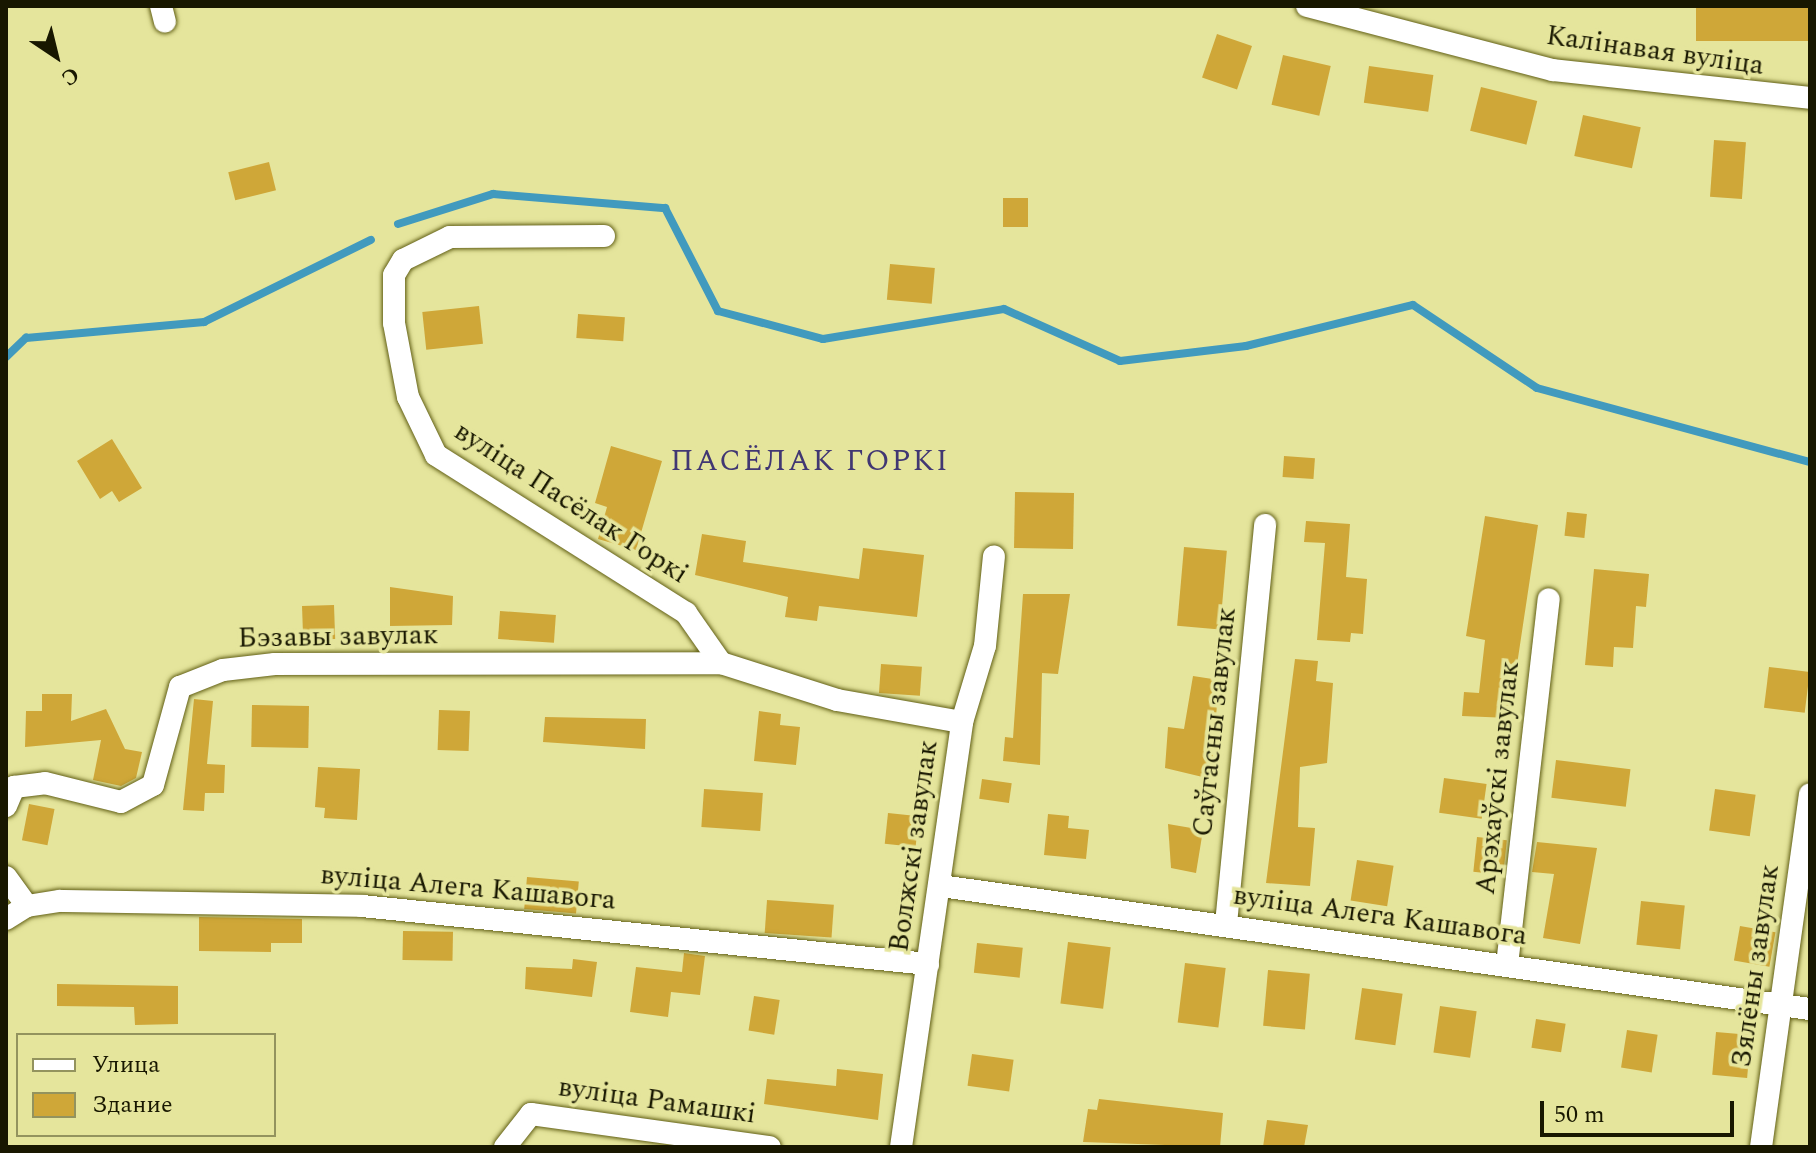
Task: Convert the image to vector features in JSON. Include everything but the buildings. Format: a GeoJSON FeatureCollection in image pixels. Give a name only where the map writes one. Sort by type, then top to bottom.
{"type":"FeatureCollection","features":[{"type":"Feature","properties":{"kind":"street","name":"Калінавая вуліца"},"geometry":{"type":"LineString","coordinates":[[1307,6],[1553,70],[1810,98]]}},
{"type":"Feature","properties":{"kind":"street","name":"вуліца Пасёлак Горкі"},"geometry":{"type":"LineString","coordinates":[[604,236],[450,237],[403,260],[394,275],[394,323],[408,397],[436,455],[686,613],[721,663]]}},
{"type":"Feature","properties":{"kind":"street","name":"Саўгасны завулак"},"geometry":{"type":"LineString","coordinates":[[1226,924],[1265,525]]}},
{"type":"Feature","properties":{"kind":"street","name":"Волжскі завулак"},"geometry":{"type":"LineString","coordinates":[[901,1147],[941,886],[962,722],[985,646],[994,556]]}},
{"type":"Feature","properties":{"kind":"street","name":"Арэхаўскі завулак"},"geometry":{"type":"LineString","coordinates":[[1507,965],[1549,599]]}},
{"type":"Feature","properties":{"kind":"street"},"geometry":{"type":"LineString","coordinates":[[721,663],[837,700],[962,722]]}},
{"type":"Feature","properties":{"kind":"street","name":"Бэзавы завулак"},"geometry":{"type":"LineString","coordinates":[[6,806],[14,787],[45,783],[121,802],[153,785],[180,687],[223,670],[275,664],[721,663]]}},
{"type":"Feature","properties":{"kind":"street","name":"Зялёны завулак"},"geometry":{"type":"LineString","coordinates":[[1761,1147],[1810,794]]}},
{"type":"Feature","properties":{"kind":"street"},"geometry":{"type":"LineString","coordinates":[[6,877],[27,906]]}},
{"type":"Feature","properties":{"kind":"street","name":"вуліца Алега Кашавога"},"geometry":{"type":"LineString","coordinates":[[941,886],[1810,1009]]}},
{"type":"Feature","properties":{"kind":"street","name":"вуліца Алега Кашавога"},"geometry":{"type":"LineString","coordinates":[[6,919],[27,906],[190,900],[362,906],[928,964]]}},
{"type":"Feature","properties":{"kind":"street","name":"вуліца Рамашкі"},"geometry":{"type":"LineString","coordinates":[[505,1147],[531,1114],[770,1147]]}},
{"type":"Feature","properties":{"kind":"waterway"},"geometry":{"type":"LineString","coordinates":[[398,224],[493,194],[665,208],[718,311],[823,339],[1004,309],[1120,361],[1246,346],[1413,305],[1537,388],[1810,462]]}},
{"type":"Feature","properties":{"kind":"waterway"},"geometry":{"type":"LineString","coordinates":[[6,357],[26,338],[204,322],[371,240]]}},
{"type":"Feature","properties":{"kind":"district","name":"ПАСЁЛАК ГОРКІ"},"geometry":{"type":"Point","coordinates":[810,461]}}]}
